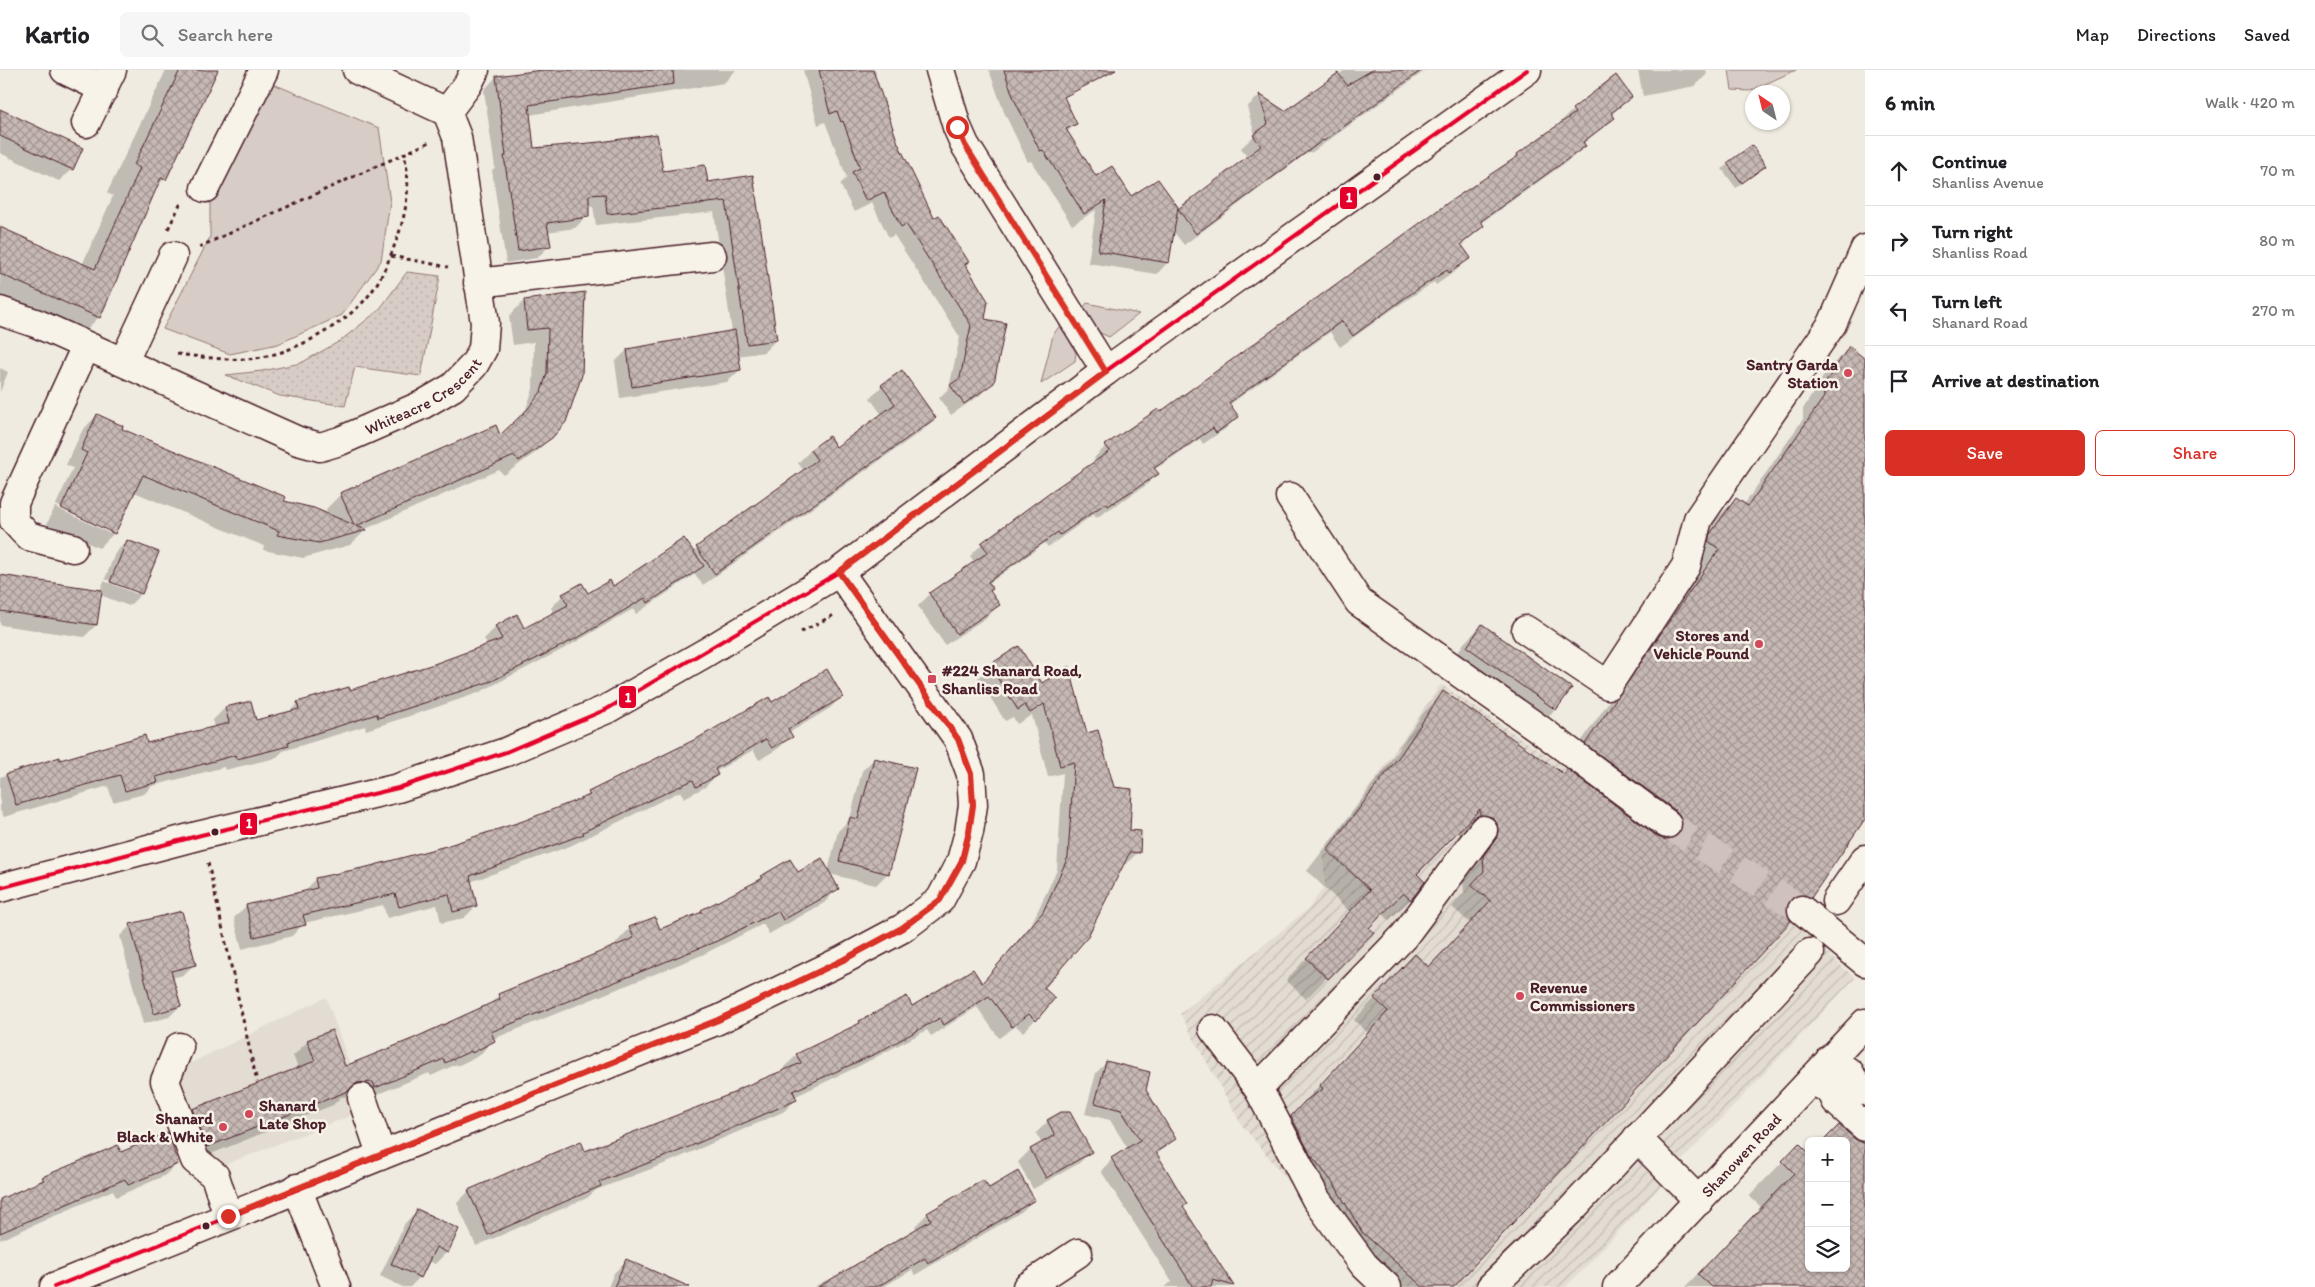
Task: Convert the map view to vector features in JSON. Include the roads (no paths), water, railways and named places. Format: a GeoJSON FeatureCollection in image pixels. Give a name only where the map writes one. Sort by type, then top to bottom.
{"type":"FeatureCollection","features":[{"type":"Feature","properties":{"kind":"street"},"geometry":{"type":"LineString","coordinates":[[65,70],[108,79],[86,123]]}},
{"type":"Feature","properties":{"kind":"street"},"geometry":{"type":"LineString","coordinates":[[205,188],[264,70]]}},
{"type":"Feature","properties":{"kind":"street"},"geometry":{"type":"LineString","coordinates":[[361,71],[447,112],[468,84],[475,70]]}},
{"type":"Feature","properties":{"kind":"street"},"geometry":{"type":"LineString","coordinates":[[940,70],[957,127],[965,145],[1106,372]]}},
{"type":"Feature","properties":{"kind":"street"},"geometry":{"type":"LineString","coordinates":[[0,888],[201,834],[398,788],[506,752],[606,709],[705,653],[839,572],[1106,372],[1527,70]]}},
{"type":"Feature","properties":{"kind":"street","name":"Whiteacre Crescent"},"geometry":{"type":"LineString","coordinates":[[0,311],[38,324],[124,361],[298,441],[320,447],[340,441],[422,405],[453,387],[474,365],[483,349],[485,323],[457,137],[447,112]]}},
{"type":"Feature","properties":{"kind":"street"},"geometry":{"type":"LineString","coordinates":[[1526,630],[1608,685],[1686,566],[1698,519],[1832,324],[1865,249]]}},
{"type":"Feature","properties":{"kind":"street"},"geometry":{"type":"LineString","coordinates":[[124,361],[183,253]]}},
{"type":"Feature","properties":{"kind":"street"},"geometry":{"type":"LineString","coordinates":[[478,283],[712,256]]}},
{"type":"Feature","properties":{"kind":"street"},"geometry":{"type":"LineString","coordinates":[[73,548],[28,536],[14,521],[14,503],[86,346]]}},
{"type":"Feature","properties":{"kind":"street"},"geometry":{"type":"LineString","coordinates":[[1290,497],[1359,602],[1546,734],[1667,824]]}},
{"type":"Feature","properties":{"kind":"street"},"geometry":{"type":"LineString","coordinates":[[54,1287],[718,1020],[843,960],[902,928],[940,900],[962,861],[973,805],[971,774],[958,739],[839,572]]}},
{"type":"Feature","properties":{"kind":"street"},"geometry":{"type":"LineString","coordinates":[[1258,1088],[1404,936],[1484,830]]}},
{"type":"Feature","properties":{"kind":"street"},"geometry":{"type":"LineString","coordinates":[[1836,901],[1865,859]]}},
{"type":"Feature","properties":{"kind":"street"},"geometry":{"type":"LineString","coordinates":[[1802,910],[1865,962]]}},
{"type":"Feature","properties":{"kind":"street"},"geometry":{"type":"LineString","coordinates":[[1491,1287],[1570,1211],[1810,953]]}},
{"type":"Feature","properties":{"kind":"street","name":"Shanowen Road"},"geometry":{"type":"LineString","coordinates":[[1617,1287],[1699,1202],[1865,1022]]}},
{"type":"Feature","properties":{"kind":"street"},"geometry":{"type":"LineString","coordinates":[[1213,1029],[1258,1088],[1316,1199],[1364,1265],[1387,1287]]}},
{"type":"Feature","properties":{"kind":"street"},"geometry":{"type":"LineString","coordinates":[[179,1047],[165,1081],[195,1160],[215,1176],[228,1216]]}},
{"type":"Feature","properties":{"kind":"street"},"geometry":{"type":"LineString","coordinates":[[1830,1059],[1850,1073],[1854,1081],[1865,1091]]}},
{"type":"Feature","properties":{"kind":"street"},"geometry":{"type":"LineString","coordinates":[[1812,1079],[1832,1092],[1836,1101],[1865,1127]]}},
{"type":"Feature","properties":{"kind":"street"},"geometry":{"type":"LineString","coordinates":[[362,1098],[381,1154]]}},
{"type":"Feature","properties":{"kind":"street"},"geometry":{"type":"LineString","coordinates":[[1637,1138],[1699,1202]]}},
{"type":"Feature","properties":{"kind":"street"},"geometry":{"type":"LineString","coordinates":[[297,1188],[336,1287]]}},
{"type":"Feature","properties":{"kind":"street"},"geometry":{"type":"LineString","coordinates":[[1027,1287],[1078,1253]]}},
{"type":"Feature","properties":{"kind":"tunnel"},"geometry":{"type":"LineString","coordinates":[[1667,824],[1802,910]]}},
{"type":"Feature","properties":{"kind":"place","name":"Santry Garda Station"},"geometry":{"type":"Point","coordinates":[1848,373]}},
{"type":"Feature","properties":{"kind":"place","name":"Stores and Vehicle Pound"},"geometry":{"type":"Point","coordinates":[1759,644]}},
{"type":"Feature","properties":{"kind":"place","name":"#224 Shanard Road, Shanliss Road"},"geometry":{"type":"Point","coordinates":[932,679]}},
{"type":"Feature","properties":{"kind":"place","name":"Revenue Commissioners"},"geometry":{"type":"Point","coordinates":[1520,996]}},
{"type":"Feature","properties":{"kind":"place","name":"Shanard Late Shop"},"geometry":{"type":"Point","coordinates":[249,1114]}},
{"type":"Feature","properties":{"kind":"place","name":"Shanard Black & White"},"geometry":{"type":"Point","coordinates":[223,1127]}}]}
